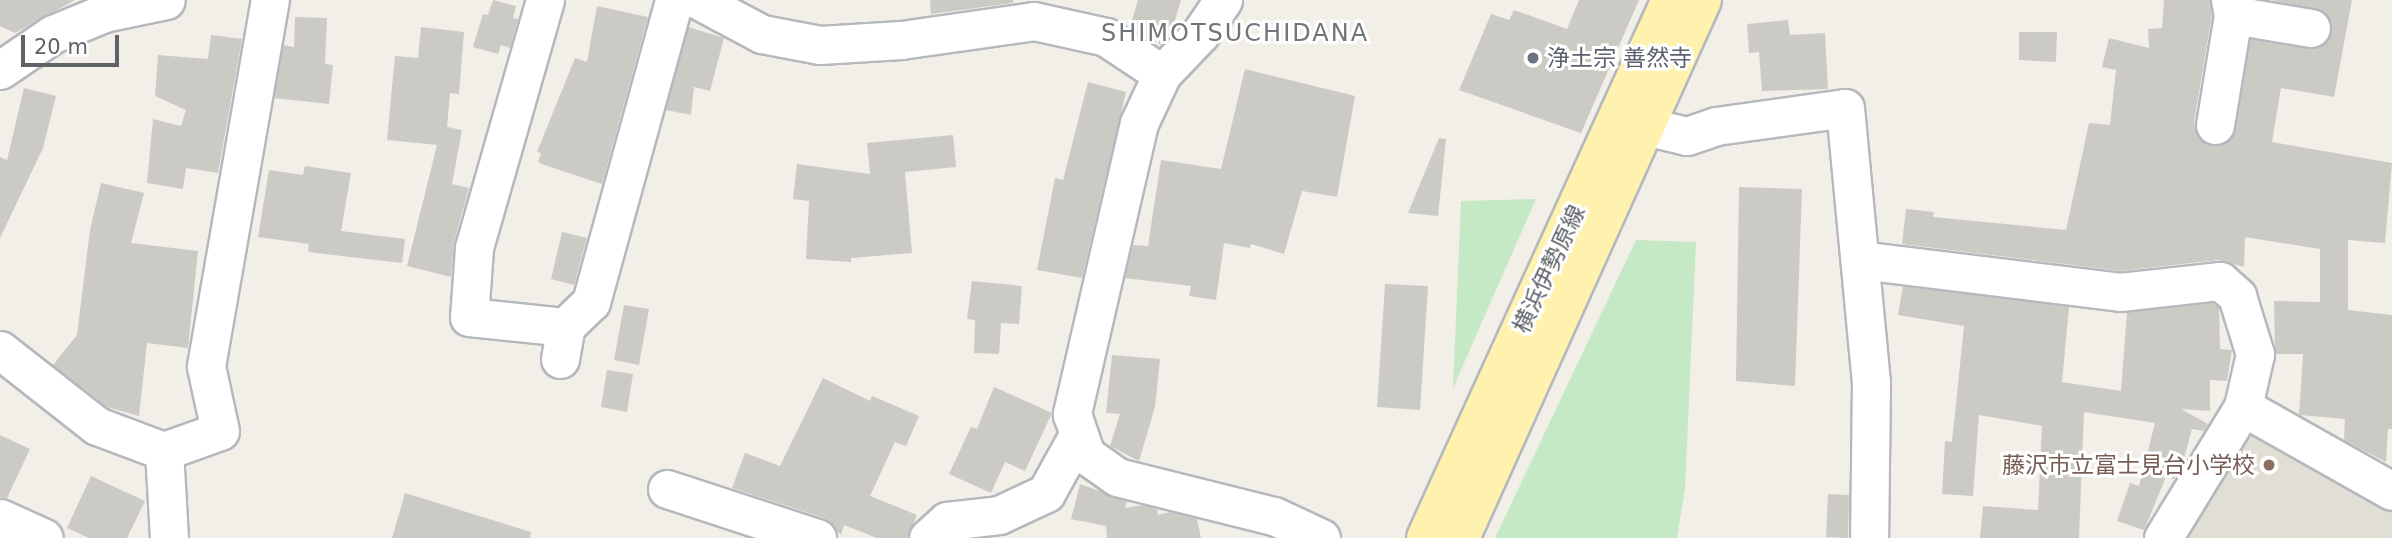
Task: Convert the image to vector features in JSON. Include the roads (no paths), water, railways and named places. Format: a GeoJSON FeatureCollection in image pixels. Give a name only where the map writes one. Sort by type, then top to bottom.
{"type":"FeatureCollection","features":[{"type":"Feature","properties":{"kind":"main road","name":"横浜伊勢原線"},"geometry":{"type":"LineString","coordinates":[[1426,538],[1671,0]]}},
{"type":"Feature","properties":{"kind":"main road","name":"横浜伊勢原線"},"geometry":{"type":"LineString","coordinates":[[1460,538],[1702,0]]}},
{"type":"Feature","properties":{"kind":"street"},"geometry":{"type":"LineString","coordinates":[[0,70],[53,34],[104,13],[166,0]]}},
{"type":"Feature","properties":{"kind":"street"},"geometry":{"type":"LineString","coordinates":[[0,350],[97,426],[164,451],[220,431],[206,366],[270,0]]}},
{"type":"Feature","properties":{"kind":"street"},"geometry":{"type":"LineString","coordinates":[[545,0],[474,247],[469,317],[563,343],[591,302],[674,0]]}},
{"type":"Feature","properties":{"kind":"street"},"geometry":{"type":"LineString","coordinates":[[698,0],[762,34],[820,45],[1045,23],[1106,37],[1162,74]]}},
{"type":"Feature","properties":{"kind":"street"},"geometry":{"type":"LineString","coordinates":[[1223,0],[1201,33],[1162,74],[1139,123],[1074,390],[1077,438],[1086,455],[1117,477],[1274,516],[1321,538]]}},
{"type":"Feature","properties":{"kind":"street"},"geometry":{"type":"LineString","coordinates":[[2215,125],[2231,7],[2311,28]]}},
{"type":"Feature","properties":{"kind":"street"},"geometry":{"type":"LineString","coordinates":[[1645,126],[1687,136],[1716,126],[1845,108],[1871,382],[1869,538]]}},
{"type":"Feature","properties":{"kind":"street"},"geometry":{"type":"LineString","coordinates":[[1860,260],[2120,292],[2220,281],[2237,296],[2255,354],[2243,407],[2163,538]]}},
{"type":"Feature","properties":{"kind":"street"},"geometry":{"type":"LineString","coordinates":[[2243,407],[2392,491]]}},
{"type":"Feature","properties":{"kind":"street"},"geometry":{"type":"LineString","coordinates":[[928,538],[947,521],[999,515],[1046,493],[1077,438]]}},
{"type":"Feature","properties":{"kind":"street"},"geometry":{"type":"LineString","coordinates":[[164,451],[169,538]]}},
{"type":"Feature","properties":{"kind":"street"},"geometry":{"type":"LineString","coordinates":[[667,489],[817,538]]}},
{"type":"Feature","properties":{"kind":"street"},"geometry":{"type":"LineString","coordinates":[[0,518],[44,538]]}},
{"type":"Feature","properties":{"kind":"place","name":"浄土宗 善然寺"},"geometry":{"type":"Point","coordinates":[1533,58]}},
{"type":"Feature","properties":{"kind":"place","name":"藤沢市立富士見台小学校"},"geometry":{"type":"Point","coordinates":[2269,465]}},
{"type":"Feature","properties":{"kind":"district","name":"SHIMOTSUCHIDANA"},"geometry":{"type":"Point","coordinates":[1235,34]}}]}
